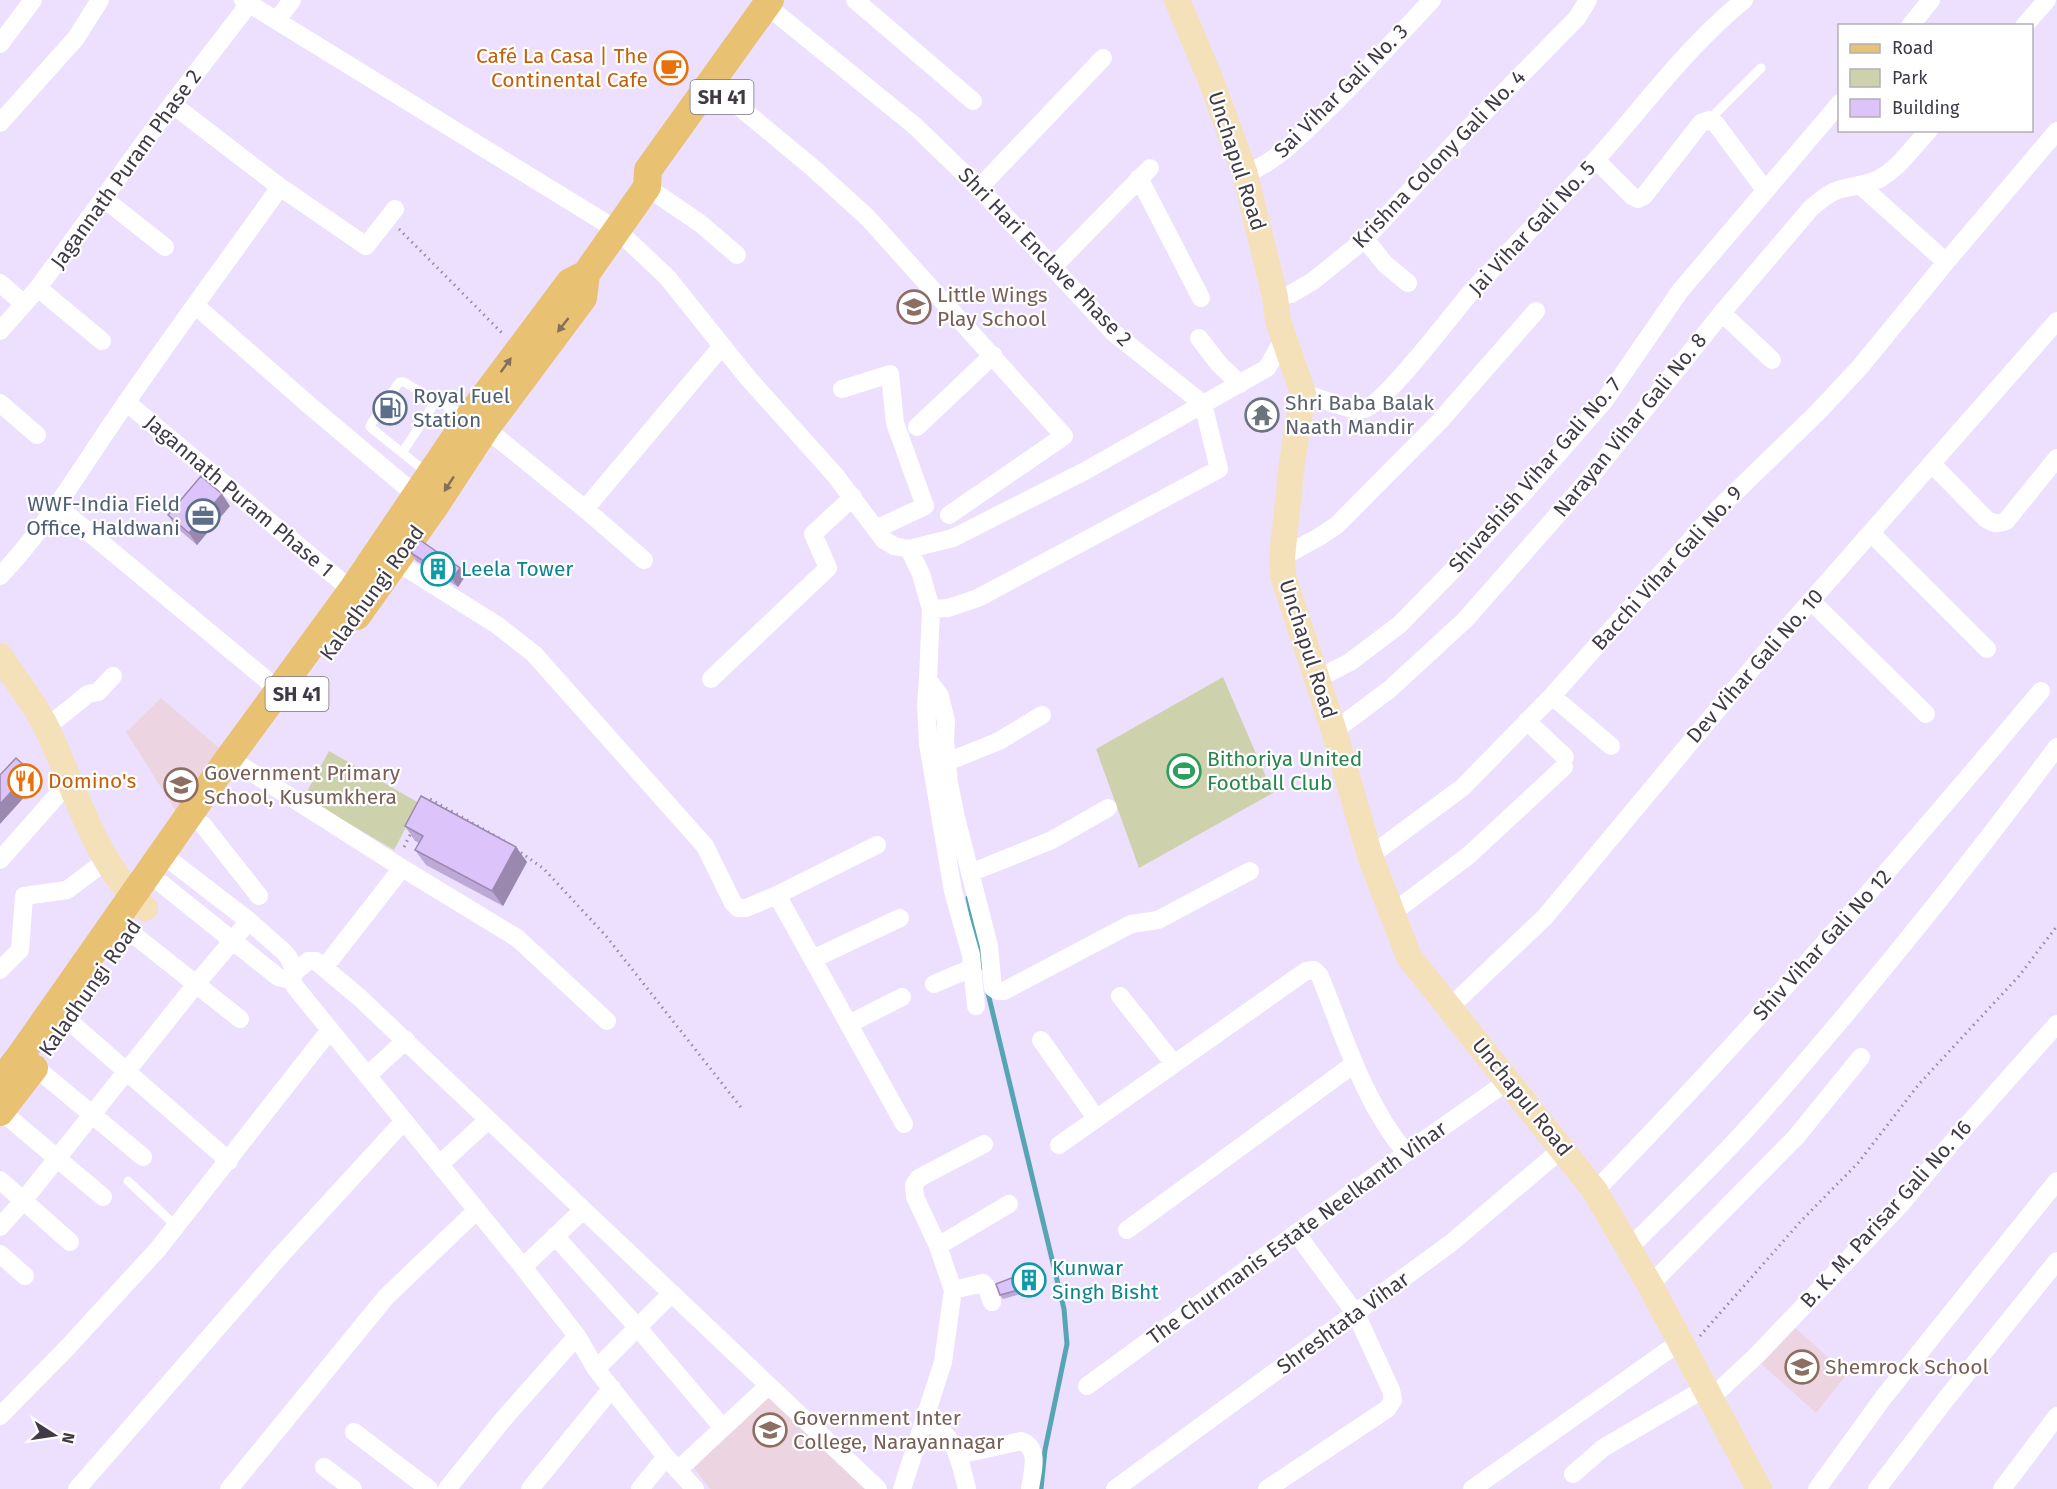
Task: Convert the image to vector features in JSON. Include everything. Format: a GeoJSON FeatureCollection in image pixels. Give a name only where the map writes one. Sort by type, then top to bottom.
{"type":"FeatureCollection","features":[{"type":"Feature","properties":{"kind":"main road","name":"Kaladhungi Road"},"geometry":{"type":"LineString","coordinates":[[1,1112],[69,1021],[135,912],[236,764],[388,556],[426,494],[478,422],[583,298],[586,274],[647,187],[665,179],[724,94],[777,5]]}},
{"type":"Feature","properties":{"kind":"main road","name":"Kaladhungi Road"},"geometry":{"type":"LineString","coordinates":[[647,187],[648,170],[777,5]]}},
{"type":"Feature","properties":{"kind":"main road","name":"Kaladhungi Road"},"geometry":{"type":"LineString","coordinates":[[478,422],[518,350],[570,282],[586,274]]}},
{"type":"Feature","properties":{"kind":"main road","name":"Kaladhungi Road"},"geometry":{"type":"LineString","coordinates":[[166,867],[203,825],[236,764]]}},
{"type":"Feature","properties":{"kind":"main road","name":"Kaladhungi Road"},"geometry":{"type":"LineString","coordinates":[[0,1082],[135,912]]}},
{"type":"Feature","properties":{"kind":"street"},"geometry":{"type":"LineString","coordinates":[[0,44],[33,0]]}},
{"type":"Feature","properties":{"kind":"street"},"geometry":{"type":"LineString","coordinates":[[0,123],[76,38],[100,0]]}},
{"type":"Feature","properties":{"kind":"street"},"geometry":{"type":"LineString","coordinates":[[277,20],[292,0]]}},
{"type":"Feature","properties":{"kind":"street"},"geometry":{"type":"LineString","coordinates":[[855,0],[973,102]]}},
{"type":"Feature","properties":{"kind":"street","name":"Unchapul Road"},"geometry":{"type":"LineString","coordinates":[[1177,0],[1210,78],[1245,174],[1283,340],[1297,372],[1303,393],[1292,463],[1282,557],[1283,576],[1334,731],[1370,856],[1391,914],[1409,957],[1595,1191],[1684,1346],[1753,1486]]}},
{"type":"Feature","properties":{"kind":"street","name":"Sai Vihar Gali No. 3"},"geometry":{"type":"LineString","coordinates":[[1245,174],[1264,166],[1289,147],[1337,101],[1432,0]]}},
{"type":"Feature","properties":{"kind":"street","name":"Krishna Colony Gali No. 4"},"geometry":{"type":"LineString","coordinates":[[1275,297],[1291,294],[1313,280],[1365,239],[1460,137],[1577,18],[1588,0]]}},
{"type":"Feature","properties":{"kind":"street","name":"Jai Vihar Gali No. 5"},"geometry":{"type":"LineString","coordinates":[[1303,393],[1356,409],[1364,410],[1374,404],[1392,387],[1471,293],[1596,160],[1692,49],[1744,0]]}},
{"type":"Feature","properties":{"kind":"street"},"geometry":{"type":"LineString","coordinates":[[1912,24],[1931,0]]}},
{"type":"Feature","properties":{"kind":"street"},"geometry":{"type":"LineString","coordinates":[[2026,24],[2047,0]]}},
{"type":"Feature","properties":{"kind":"street"},"geometry":{"type":"LineString","coordinates":[[246,2],[617,230],[667,277],[748,378],[835,475],[884,540],[894,546],[909,549],[953,538],[1085,471],[1267,368],[1283,340]]}},
{"type":"Feature","properties":{"kind":"street","name":"Jagannath Puram Phase 2"},"geometry":{"type":"LineString","coordinates":[[0,331],[38,288],[246,2]]}},
{"type":"Feature","properties":{"kind":"street","name":"Shri Hari Enclave Phase 2"},"geometry":{"type":"LineString","coordinates":[[777,5],[915,126],[980,188],[1114,333],[1203,404]]}},
{"type":"Feature","properties":{"kind":"street"},"geometry":{"type":"LineString","coordinates":[[980,188],[1103,57]]}},
{"type":"Feature","properties":{"kind":"street"},"geometry":{"type":"LineString","coordinates":[[724,94],[813,168],[868,218],[1064,436],[949,515]]}},
{"type":"Feature","properties":{"kind":"street"},"geometry":{"type":"LineString","coordinates":[[172,104],[280,187],[366,246],[391,213]]}},
{"type":"Feature","properties":{"kind":"street","name":"Shivashish Vihar Gali No. 7"},"geometry":{"type":"LineString","coordinates":[[1317,679],[1350,662],[1399,625],[1451,572],[1605,400],[1680,291],[1838,104]]}},
{"type":"Feature","properties":{"kind":"street"},"geometry":{"type":"LineString","coordinates":[[1596,160],[1632,196],[1638,199],[1644,196],[1701,123],[1710,120],[1716,124],[1765,190]]}},
{"type":"Feature","properties":{"kind":"street","name":"Bacchi Vihar Gali No. 9"},"geometry":{"type":"LineString","coordinates":[[1370,856],[1463,787],[1552,696],[1720,507],[1860,367],[2057,130]]}},
{"type":"Feature","properties":{"kind":"street","name":"Narayan Vihar Gali No. 8"},"geometry":{"type":"LineString","coordinates":[[1334,731],[1390,689],[1465,620],[1588,480],[1722,313],[1811,208],[1823,197],[1837,190],[1860,186],[1878,179],[1896,166],[1927,132]]}},
{"type":"Feature","properties":{"kind":"street"},"geometry":{"type":"LineString","coordinates":[[1053,267],[1144,173],[1201,298]]}},
{"type":"Feature","properties":{"kind":"street"},"geometry":{"type":"LineString","coordinates":[[1860,186],[1946,262]]}},
{"type":"Feature","properties":{"kind":"street","name":"Jagannath Puram Phase 1"},"geometry":{"type":"LineString","coordinates":[[0,576],[18,557],[56,505],[126,402],[280,187]]}},
{"type":"Feature","properties":{"kind":"street"},"geometry":{"type":"LineString","coordinates":[[647,187],[701,224],[737,255]]}},
{"type":"Feature","properties":{"kind":"street"},"geometry":{"type":"LineString","coordinates":[[103,198],[165,247]]}},
{"type":"Feature","properties":{"kind":"street"},"geometry":{"type":"LineString","coordinates":[[1365,239],[1385,264],[1408,283]]}},
{"type":"Feature","properties":{"kind":"street"},"geometry":{"type":"LineString","coordinates":[[0,284],[24,304]]}},
{"type":"Feature","properties":{"kind":"street"},"geometry":{"type":"LineString","coordinates":[[38,288],[102,341]]}},
{"type":"Feature","properties":{"kind":"street"},"geometry":{"type":"LineString","coordinates":[[196,306],[426,494]]}},
{"type":"Feature","properties":{"kind":"street"},"geometry":{"type":"LineString","coordinates":[[1282,557],[1337,525],[1440,422],[1536,311]]}},
{"type":"Feature","properties":{"kind":"street"},"geometry":{"type":"LineString","coordinates":[[1722,313],[1772,360]]}},
{"type":"Feature","properties":{"kind":"street","name":"Dev Vihar Gali No. 10"},"geometry":{"type":"LineString","coordinates":[[1450,1007],[1545,917],[1643,796],[2057,321]]}},
{"type":"Feature","properties":{"kind":"street"},"geometry":{"type":"LineString","coordinates":[[1199,338],[1240,384]]}},
{"type":"Feature","properties":{"kind":"street"},"geometry":{"type":"LineString","coordinates":[[585,509],[722,346]]}},
{"type":"Feature","properties":{"kind":"street"},"geometry":{"type":"LineString","coordinates":[[917,427],[993,355]]}},
{"type":"Feature","properties":{"kind":"street"},"geometry":{"type":"LineString","coordinates":[[842,389],[890,374],[895,423],[925,506],[876,529]]}},
{"type":"Feature","properties":{"kind":"street","name":"Jagannath Puram Phase 1"},"geometry":{"type":"LineString","coordinates":[[126,402],[359,596]]}},
{"type":"Feature","properties":{"kind":"street"},"geometry":{"type":"LineString","coordinates":[[0,403],[37,435]]}},
{"type":"Feature","properties":{"kind":"street"},"geometry":{"type":"LineString","coordinates":[[931,609],[948,608],[978,598],[1219,469],[1203,404]]}},
{"type":"Feature","properties":{"kind":"street"},"geometry":{"type":"LineString","coordinates":[[478,422],[644,560]]}},
{"type":"Feature","properties":{"kind":"street"},"geometry":{"type":"LineString","coordinates":[[1932,464],[1986,519],[1999,524],[2006,521],[2057,458]]}},
{"type":"Feature","properties":{"kind":"street"},"geometry":{"type":"LineString","coordinates":[[711,679],[828,568],[813,534],[853,497]]}},
{"type":"Feature","properties":{"kind":"street"},"geometry":{"type":"LineString","coordinates":[[56,505],[285,696]]}},
{"type":"Feature","properties":{"kind":"street"},"geometry":{"type":"LineString","coordinates":[[1871,533],[1987,649]]}},
{"type":"Feature","properties":{"kind":"street"},"geometry":{"type":"LineString","coordinates":[[909,549],[921,574],[931,609],[927,724],[933,777],[953,891],[971,955],[976,1006]]}},
{"type":"Feature","properties":{"kind":"street"},"geometry":{"type":"LineString","coordinates":[[388,556],[497,625],[534,654],[705,846],[733,903],[738,908],[746,908],[777,895],[877,845]]}},
{"type":"Feature","properties":{"kind":"street"},"geometry":{"type":"LineString","coordinates":[[1811,601],[1926,714]]}},
{"type":"Feature","properties":{"kind":"street"},"geometry":{"type":"LineString","coordinates":[[3,670],[47,727],[86,824],[135,912],[197,983],[240,1019]]}},
{"type":"Feature","properties":{"kind":"street"},"geometry":{"type":"LineString","coordinates":[[47,727],[88,694],[98,692],[113,676]]}},
{"type":"Feature","properties":{"kind":"street"},"geometry":{"type":"LineString","coordinates":[[928,680],[940,696],[946,721],[947,762],[956,818],[989,946],[993,988],[998,992],[1005,991],[1131,924],[1158,920],[1250,871]]}},
{"type":"Feature","properties":{"kind":"street","name":"Shiv Vihar Gali No 12"},"geometry":{"type":"LineString","coordinates":[[1595,1191],[1666,1119],[1900,859],[2041,691]]}},
{"type":"Feature","properties":{"kind":"street"},"geometry":{"type":"LineString","coordinates":[[1552,696],[1611,746]]}},
{"type":"Feature","properties":{"kind":"street"},"geometry":{"type":"LineString","coordinates":[[947,762],[999,741],[1042,715]]}},
{"type":"Feature","properties":{"kind":"street"},"geometry":{"type":"LineString","coordinates":[[1391,914],[1469,855],[1564,762],[1527,720]]}},
{"type":"Feature","properties":{"kind":"street"},"geometry":{"type":"LineString","coordinates":[[1629,1248],[1758,1116],[1849,1011],[1991,835],[2057,747]]}},
{"type":"Feature","properties":{"kind":"street"},"geometry":{"type":"LineString","coordinates":[[236,764],[517,938],[607,1021]]}},
{"type":"Feature","properties":{"kind":"street"},"geometry":{"type":"LineString","coordinates":[[0,860],[69,782]]}},
{"type":"Feature","properties":{"kind":"street"},"geometry":{"type":"LineString","coordinates":[[970,873],[1052,840],[1108,808]]}},
{"type":"Feature","properties":{"kind":"street"},"geometry":{"type":"LineString","coordinates":[[203,825],[259,896]]}},
{"type":"Feature","properties":{"kind":"street"},"geometry":{"type":"LineString","coordinates":[[0,970],[20,950],[24,896],[67,890],[107,860]]}},
{"type":"Feature","properties":{"kind":"street"},"geometry":{"type":"LineString","coordinates":[[166,867],[249,921],[284,952],[289,958],[293,976],[330,1030],[577,1335],[596,1369],[694,1489]]}},
{"type":"Feature","properties":{"kind":"street"},"geometry":{"type":"LineString","coordinates":[[166,867],[233,940],[278,976],[293,976],[308,961],[316,961],[405,1040],[878,1489]]}},
{"type":"Feature","properties":{"kind":"street"},"geometry":{"type":"LineString","coordinates":[[331,959],[402,868]]}},
{"type":"Feature","properties":{"kind":"street"},"geometry":{"type":"LineString","coordinates":[[777,895],[904,1124]]}},
{"type":"Feature","properties":{"kind":"street"},"geometry":{"type":"LineString","coordinates":[[813,959],[900,918]]}},
{"type":"Feature","properties":{"kind":"street"},"geometry":{"type":"LineString","coordinates":[[0,1227],[249,921]]}},
{"type":"Feature","properties":{"kind":"street"},"geometry":{"type":"LineString","coordinates":[[934,984],[972,968]]}},
{"type":"Feature","properties":{"kind":"street"},"geometry":{"type":"LineString","coordinates":[[1059,1144],[1306,971],[1314,970],[1320,976],[1354,1064],[1388,1132],[1406,1153]]}},
{"type":"Feature","properties":{"kind":"street"},"geometry":{"type":"LineString","coordinates":[[1120,996],[1174,1064]]}},
{"type":"Feature","properties":{"kind":"street"},"geometry":{"type":"LineString","coordinates":[[849,1024],[902,997]]}},
{"type":"Feature","properties":{"kind":"street"},"geometry":{"type":"LineString","coordinates":[[69,1021],[228,1161]]}},
{"type":"Feature","properties":{"kind":"street","name":"B. K. M. Parisar Gali No. 16"},"geometry":{"type":"LineString","coordinates":[[1573,1474],[1603,1448],[1707,1394],[1757,1355],[1901,1204],[1954,1140],[2057,1024]]}},
{"type":"Feature","properties":{"kind":"street"},"geometry":{"type":"LineString","coordinates":[[0,1416],[67,1348],[158,1249],[330,1030]]}},
{"type":"Feature","properties":{"kind":"street"},"geometry":{"type":"LineString","coordinates":[[367,1076],[405,1040]]}},
{"type":"Feature","properties":{"kind":"street"},"geometry":{"type":"LineString","coordinates":[[1041,1040],[1096,1118]]}},
{"type":"Feature","properties":{"kind":"street"},"geometry":{"type":"LineString","coordinates":[[1650,1285],[1796,1137],[1861,1057]]}},
{"type":"Feature","properties":{"kind":"street"},"geometry":{"type":"LineString","coordinates":[[1127,1230],[1354,1064]]}},
{"type":"Feature","properties":{"kind":"street"},"geometry":{"type":"LineString","coordinates":[[35,1067],[142,1157]]}},
{"type":"Feature","properties":{"kind":"street","name":"The Churmanis Estate Neelkanth Vihar"},"geometry":{"type":"LineString","coordinates":[[1087,1386],[1508,1081]]}},
{"type":"Feature","properties":{"kind":"street"},"geometry":{"type":"LineString","coordinates":[[1,1112],[103,1197]]}},
{"type":"Feature","properties":{"kind":"street"},"geometry":{"type":"LineString","coordinates":[[440,1164],[488,1120]]}},
{"type":"Feature","properties":{"kind":"street"},"geometry":{"type":"LineString","coordinates":[[77,1489],[281,1255],[403,1122]]}},
{"type":"Feature","properties":{"kind":"street"},"geometry":{"type":"LineString","coordinates":[[903,1489],[943,1362],[953,1290],[938,1246],[915,1197],[914,1185],[919,1178],[984,1144]]}},
{"type":"Feature","properties":{"kind":"street","name":"Shreshtata Vihar"},"geometry":{"type":"LineString","coordinates":[[1115,1489],[1451,1243],[1563,1148]]}},
{"type":"Feature","properties":{"kind":"street"},"geometry":{"type":"LineString","coordinates":[[0,1180],[70,1242]]}},
{"type":"Feature","properties":{"kind":"street"},"geometry":{"type":"LineString","coordinates":[[1817,1489],[1883,1398],[2057,1181]]}},
{"type":"Feature","properties":{"kind":"street"},"geometry":{"type":"LineString","coordinates":[[938,1246],[1010,1204]]}},
{"type":"Feature","properties":{"kind":"street"},"geometry":{"type":"LineString","coordinates":[[229,1489],[386,1297],[477,1210]]}},
{"type":"Feature","properties":{"kind":"street"},"geometry":{"type":"LineString","coordinates":[[523,1267],[583,1210]]}},
{"type":"Feature","properties":{"kind":"street"},"geometry":{"type":"LineString","coordinates":[[1267,1489],[1387,1409],[1393,1400],[1391,1390],[1356,1314],[1296,1233]]}},
{"type":"Feature","properties":{"kind":"street"},"geometry":{"type":"LineString","coordinates":[[555,1236],[638,1328],[723,1428]]}},
{"type":"Feature","properties":{"kind":"street"},"geometry":{"type":"LineString","coordinates":[[0,1254],[25,1276]]}},
{"type":"Feature","properties":{"kind":"street"},"geometry":{"type":"LineString","coordinates":[[1877,1489],[2057,1261]]}},
{"type":"Feature","properties":{"kind":"street"},"geometry":{"type":"LineString","coordinates":[[953,1290],[983,1283],[992,1302]]}},
{"type":"Feature","properties":{"kind":"street"},"geometry":{"type":"LineString","coordinates":[[596,1369],[672,1294]]}},
{"type":"Feature","properties":{"kind":"street"},"geometry":{"type":"LineString","coordinates":[[447,1489],[506,1416],[577,1335]]}},
{"type":"Feature","properties":{"kind":"street"},"geometry":{"type":"LineString","coordinates":[[1472,1489],[1493,1483],[1684,1346]]}},
{"type":"Feature","properties":{"kind":"street"},"geometry":{"type":"LineString","coordinates":[[640,1489],[723,1428],[768,1386]]}},
{"type":"Feature","properties":{"kind":"street"},"geometry":{"type":"LineString","coordinates":[[530,1489],[612,1388]]}},
{"type":"Feature","properties":{"kind":"street"},"geometry":{"type":"LineString","coordinates":[[2002,1489],[2057,1416]]}},
{"type":"Feature","properties":{"kind":"street"},"geometry":{"type":"LineString","coordinates":[[925,1421],[946,1434],[958,1455],[967,1489]]}},
{"type":"Feature","properties":{"kind":"street"},"geometry":{"type":"LineString","coordinates":[[354,1432],[429,1489]]}},
{"type":"Feature","properties":{"kind":"street"},"geometry":{"type":"LineString","coordinates":[[958,1455],[1021,1441],[1029,1444],[1034,1451],[1030,1489]]}},
{"type":"Feature","properties":{"kind":"street"},"geometry":{"type":"LineString","coordinates":[[324,1467],[353,1489]]}},
{"type":"Feature","properties":{"kind":"lane"},"geometry":{"type":"LineString","coordinates":[[1710,120],[1761,69]]}},
{"type":"Feature","properties":{"kind":"lane"},"geometry":{"type":"LineString","coordinates":[[426,494],[402,453],[371,429],[370,424],[400,382],[404,382],[478,422]]}},
{"type":"Feature","properties":{"kind":"lane"},"geometry":{"type":"LineString","coordinates":[[402,453],[436,401]]}},
{"type":"Feature","properties":{"kind":"lane"},"geometry":{"type":"LineString","coordinates":[[129,1181],[176,1226]]}},
{"type":"Feature","properties":{"kind":"path"},"geometry":{"type":"LineString","coordinates":[[391,213],[518,350]]}},
{"type":"Feature","properties":{"kind":"path"},"geometry":{"type":"LineString","coordinates":[[424,809],[430,799],[502,839],[544,869],[606,936],[743,1110]]}},
{"type":"Feature","properties":{"kind":"path"},"geometry":{"type":"LineString","coordinates":[[404,847],[414,828]]}},
{"type":"Feature","properties":{"kind":"path"},"geometry":{"type":"LineString","coordinates":[[1684,1346],[1858,1163],[1919,1084],[2019,976],[2057,926]]}},
{"type":"Feature","properties":{"kind":"shaded area","name":"Government Primary School, Kusumkhera"},"geometry":{"type":"Polygon","coordinates":[[[161,698],[226,754],[179,816],[126,732],[161,698]]]}},
{"type":"Feature","properties":{"kind":"shaded area","name":"Shemrock School"},"geometry":{"type":"Polygon","coordinates":[[[1791,1324],[1847,1374],[1816,1413],[1757,1360],[1791,1324]]]}},
{"type":"Feature","properties":{"kind":"shaded area","name":"Government Inter College, Narayannagar"},"geometry":{"type":"Polygon","coordinates":[[[768,1393],[872,1489],[710,1489],[694,1468],[768,1393]]]}},
{"type":"Feature","properties":{"kind":"green space","name":"Bithoriya United Football Club"},"geometry":{"type":"Polygon","coordinates":[[[1223,677],[1273,793],[1139,868],[1096,749],[1223,677]]]}},
{"type":"Feature","properties":{"kind":"green space"},"geometry":{"type":"Polygon","coordinates":[[[329,751],[419,803],[394,850],[304,797],[329,751]]]}},
{"type":"Feature","properties":{"kind":"building"},"geometry":{"type":"Polygon","coordinates":[[[201,476],[222,494],[189,533],[168,515],[201,476]]]}},
{"type":"Feature","properties":{"kind":"building"},"geometry":{"type":"Polygon","coordinates":[[[420,540],[460,568],[452,579],[411,553],[420,540]]]}},
{"type":"Feature","properties":{"kind":"building"},"geometry":{"type":"Polygon","coordinates":[[[16,758],[30,771],[0,804],[0,775],[16,758]]]}},
{"type":"Feature","properties":{"kind":"building"},"geometry":{"type":"Polygon","coordinates":[[[421,796],[516,847],[492,891],[415,850],[423,836],[405,826],[421,796]]]}},
{"type":"Feature","properties":{"kind":"building","name":"Kunwar Singh Bisht"},"geometry":{"type":"Polygon","coordinates":[[[1035,1269],[1040,1284],[1000,1295],[996,1284],[1035,1269]]]}},
{"type":"Feature","properties":{"kind":"waterway"},"geometry":{"type":"LineString","coordinates":[[968,898],[983,968]]}},
{"type":"Feature","properties":{"kind":"waterway"},"geometry":{"type":"LineString","coordinates":[[987,989],[1064,1309],[1067,1344],[1045,1450],[1041,1489]]}},
{"type":"Feature","properties":{"kind":"place","name":"Café La Casa | The Continental Cafe"},"geometry":{"type":"Point","coordinates":[671,68]}},
{"type":"Feature","properties":{"kind":"place","name":"Little Wings Play School"},"geometry":{"type":"Point","coordinates":[914,307]}},
{"type":"Feature","properties":{"kind":"place","name":"Royal Fuel Station"},"geometry":{"type":"Point","coordinates":[390,408]}},
{"type":"Feature","properties":{"kind":"place","name":"Shri Baba Balak Naath Mandir"},"geometry":{"type":"Point","coordinates":[1262,415]}},
{"type":"Feature","properties":{"kind":"place","name":"WWF-India Field Office, Haldwani"},"geometry":{"type":"Point","coordinates":[203,516]}},
{"type":"Feature","properties":{"kind":"place","name":"Leela Tower"},"geometry":{"type":"Point","coordinates":[438,569]}},
{"type":"Feature","properties":{"kind":"place","name":"Bithoriya United Football Club"},"geometry":{"type":"Point","coordinates":[1184,771]}},
{"type":"Feature","properties":{"kind":"place","name":"Domino's"},"geometry":{"type":"Point","coordinates":[25,781]}},
{"type":"Feature","properties":{"kind":"place","name":"Government Primary School, Kusumkhera"},"geometry":{"type":"Point","coordinates":[181,785]}},
{"type":"Feature","properties":{"kind":"place","name":"Kunwar Singh Bisht"},"geometry":{"type":"Point","coordinates":[1029,1280]}},
{"type":"Feature","properties":{"kind":"place","name":"Shemrock School"},"geometry":{"type":"Point","coordinates":[1802,1367]}},
{"type":"Feature","properties":{"kind":"place","name":"Government Inter College, Narayannagar"},"geometry":{"type":"Point","coordinates":[770,1430]}}]}
